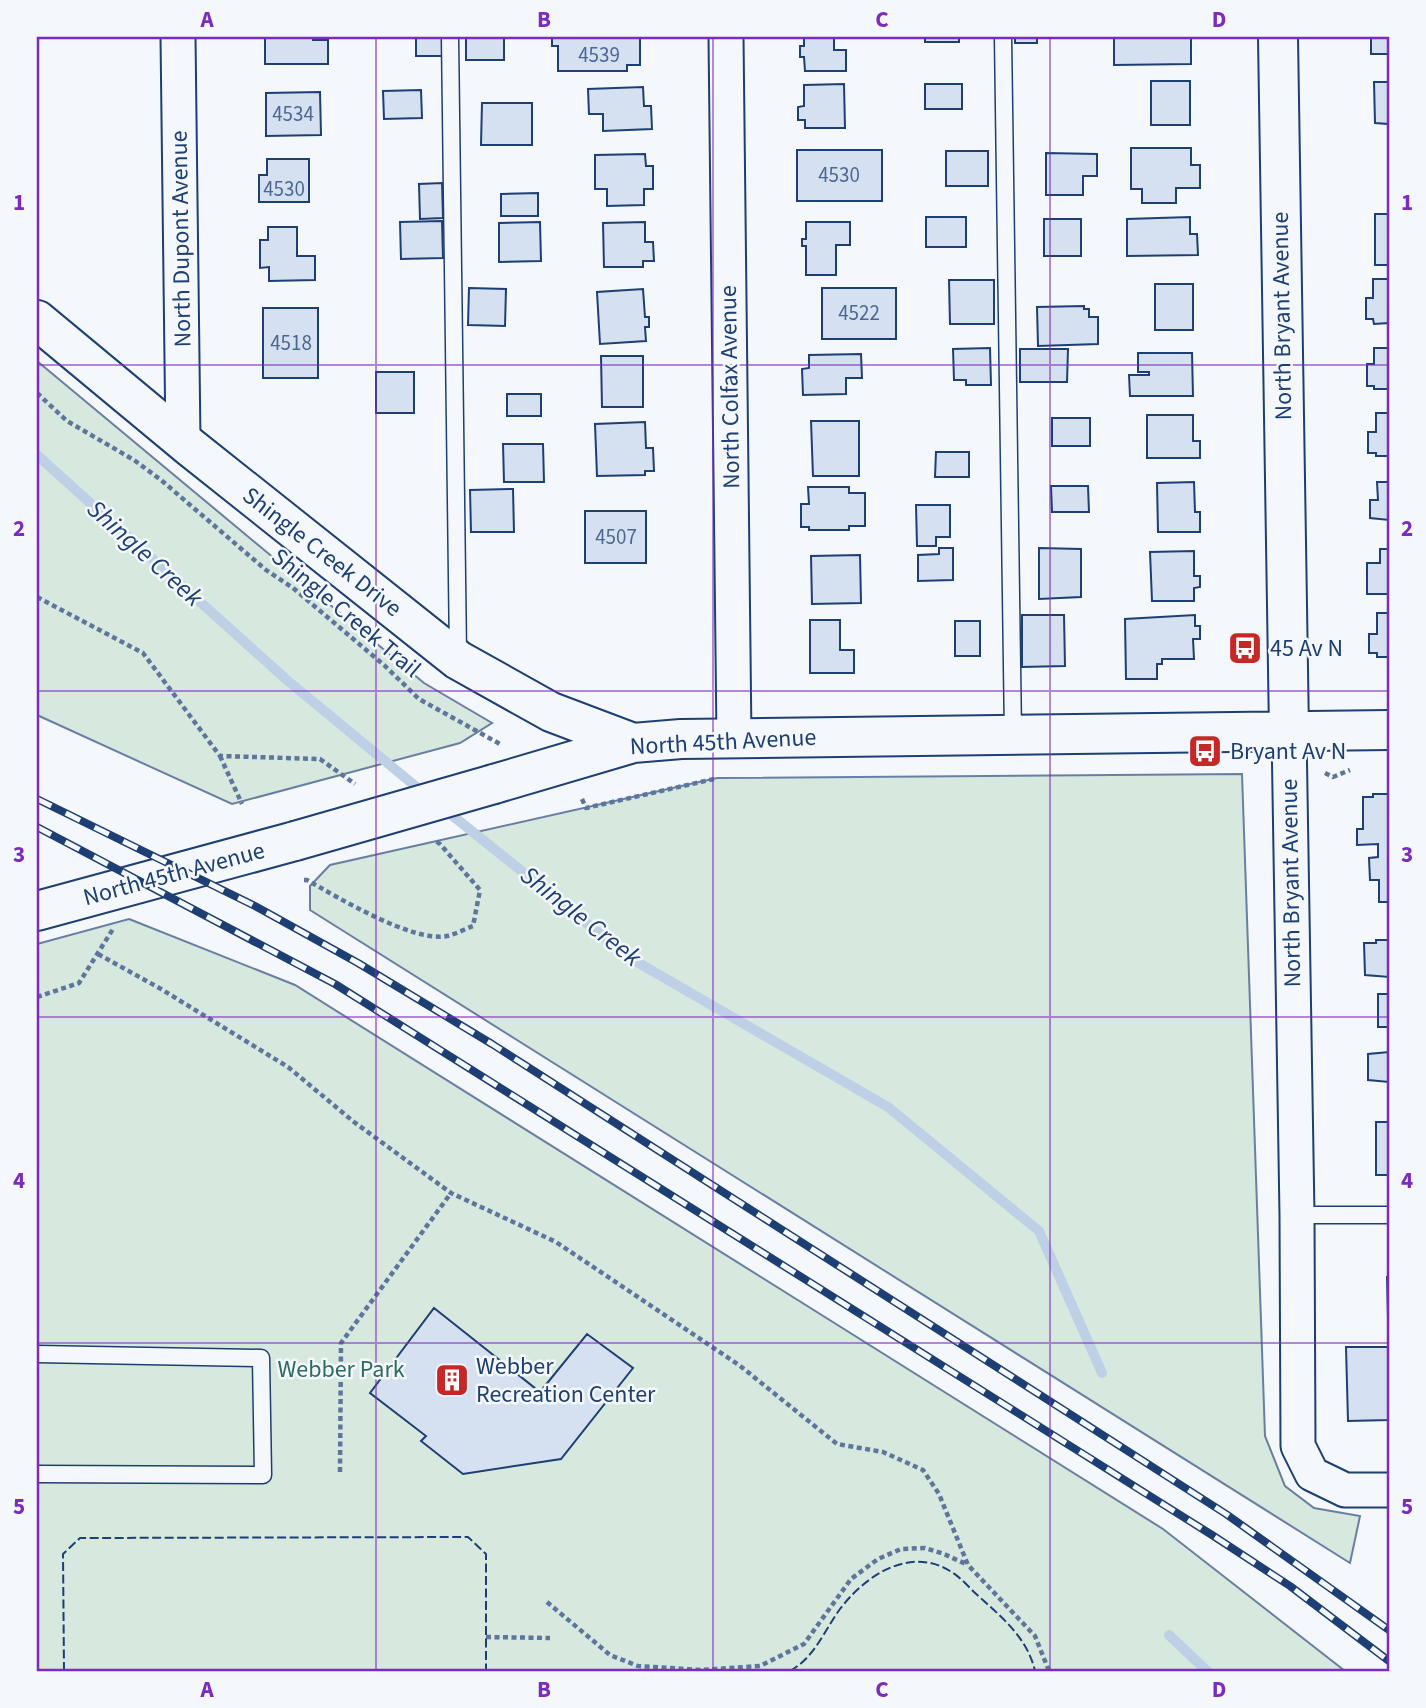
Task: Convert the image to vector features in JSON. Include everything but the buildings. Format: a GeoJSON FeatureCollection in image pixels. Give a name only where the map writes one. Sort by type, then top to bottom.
{"type":"FeatureCollection","features":[{"type":"Feature","properties":{"kind":"street","name":"North Dupont Avenue"},"geometry":{"type":"LineString","coordinates":[[178,37],[183,441]]}},
{"type":"Feature","properties":{"kind":"street","name":"North Colfax Avenue"},"geometry":{"type":"LineString","coordinates":[[726,37],[734,738]]}},
{"type":"Feature","properties":{"kind":"street","name":"North Bryant Avenue"},"geometry":{"type":"LineString","coordinates":[[1278,37],[1297,1215],[1298,1446],[1312,1474],[1345,1490],[1389,1490]]}},
{"type":"Feature","properties":{"kind":"street","name":"Shingle Creek Drive"},"geometry":{"type":"LineString","coordinates":[[37,320],[183,441],[458,660],[551,712],[633,743]]}},
{"type":"Feature","properties":{"kind":"street","name":"North 45th Avenue"},"geometry":{"type":"LineString","coordinates":[[37,911],[295,841],[633,743],[734,738],[1389,730]]}},
{"type":"Feature","properties":{"kind":"lane"},"geometry":{"type":"LineString","coordinates":[[450,37],[458,660]]}},
{"type":"Feature","properties":{"kind":"lane"},"geometry":{"type":"LineString","coordinates":[[1003,37],[1013,735]]}},
{"type":"Feature","properties":{"kind":"lane"},"geometry":{"type":"LineString","coordinates":[[1297,1215],[1389,1215]]}},
{"type":"Feature","properties":{"kind":"lane"},"geometry":{"type":"LineString","coordinates":[[37,1354],[261,1357],[263,1475],[37,1474]]}},
{"type":"Feature","properties":{"kind":"path","name":"Shingle Creek Trail"},"geometry":{"type":"LineString","coordinates":[[37,393],[66,421],[134,460],[161,480],[266,570],[313,606],[419,699],[485,734],[543,770]]}},
{"type":"Feature","properties":{"kind":"path"},"geometry":{"type":"LineString","coordinates":[[37,597],[143,653],[220,756],[242,804]]}},
{"type":"Feature","properties":{"kind":"path"},"geometry":{"type":"LineString","coordinates":[[220,756],[320,759],[364,790]]}},
{"type":"Feature","properties":{"kind":"path"},"geometry":{"type":"LineString","coordinates":[[582,799],[586,808],[713,779],[727,779]]}},
{"type":"Feature","properties":{"kind":"path"},"geometry":{"type":"LineString","coordinates":[[307,880],[361,910],[421,934],[446,936],[473,926],[480,890],[440,844],[429,836]]}},
{"type":"Feature","properties":{"kind":"path"},"geometry":{"type":"LineString","coordinates":[[37,997],[79,983],[98,954],[161,989],[288,1067],[354,1122],[451,1193],[556,1242],[739,1366],[837,1444],[883,1452],[923,1471],[939,1494],[968,1565]]}},
{"type":"Feature","properties":{"kind":"path"},"geometry":{"type":"LineString","coordinates":[[340,1472],[341,1343],[451,1193]]}},
{"type":"Feature","properties":{"kind":"path"},"geometry":{"type":"LineString","coordinates":[[547,1602],[610,1656],[638,1666],[701,1670],[760,1666],[804,1644],[851,1579],[878,1559],[901,1549],[925,1548],[944,1553],[968,1565],[1035,1636],[1048,1671]]}},
{"type":"Feature","properties":{"kind":"path"},"geometry":{"type":"LineString","coordinates":[[486,1637],[550,1638]]}},
{"type":"Feature","properties":{"kind":"green space"},"geometry":{"type":"Polygon","coordinates":[[[37,361],[424,683],[492,723],[460,743],[232,804],[37,715],[37,361]]]}},
{"type":"Feature","properties":{"kind":"green space"},"geometry":{"type":"Polygon","coordinates":[[[1242,774],[1265,1436],[1285,1486],[1314,1508],[1360,1516],[1350,1563],[310,910],[310,886],[330,865],[717,778],[1242,774]]]}},
{"type":"Feature","properties":{"kind":"green space","name":"Webber Park"},"geometry":{"type":"Polygon","coordinates":[[[129,919],[295,985],[1163,1529],[1345,1671],[37,1671],[37,944],[129,919]]]}},
{"type":"Feature","properties":{"kind":"waterway","name":"Shingle Creek"},"geometry":{"type":"LineString","coordinates":[[37,455],[288,681],[425,794]]}},
{"type":"Feature","properties":{"kind":"waterway","name":"Shingle Creek"},"geometry":{"type":"LineString","coordinates":[[443,808],[630,958],[888,1107],[1039,1231],[1102,1373]]}},
{"type":"Feature","properties":{"kind":"waterway","name":"Shingle Creek"},"geometry":{"type":"LineString","coordinates":[[1169,1635],[1207,1671]]}},
{"type":"Feature","properties":{"kind":"railway"},"geometry":{"type":"LineString","coordinates":[[37,799],[255,906],[358,963],[492,1044],[1226,1514],[1389,1630]]}},
{"type":"Feature","properties":{"kind":"railway"},"geometry":{"type":"LineString","coordinates":[[37,827],[335,984],[1212,1535],[1290,1586],[1389,1661]]}},
{"type":"Feature","properties":{"kind":"fence"},"geometry":{"type":"LineString","coordinates":[[64,1671],[63,1554],[80,1538],[468,1537],[486,1554],[486,1671]]}},
{"type":"Feature","properties":{"kind":"fence"},"geometry":{"type":"LineString","coordinates":[[790,1671],[813,1651],[840,1609],[862,1586],[889,1568],[919,1562],[935,1564],[953,1573],[993,1609],[1026,1647],[1035,1671]]}},
{"type":"Feature","properties":{"kind":"place","name":"45 Av N"},"geometry":{"type":"Point","coordinates":[1245,648]}},
{"type":"Feature","properties":{"kind":"place","name":"Bryant Av N"},"geometry":{"type":"Point","coordinates":[1205,751]}},
{"type":"Feature","properties":{"kind":"place","name":"Webber Recreation Center"},"geometry":{"type":"Point","coordinates":[452,1380]}}]}
